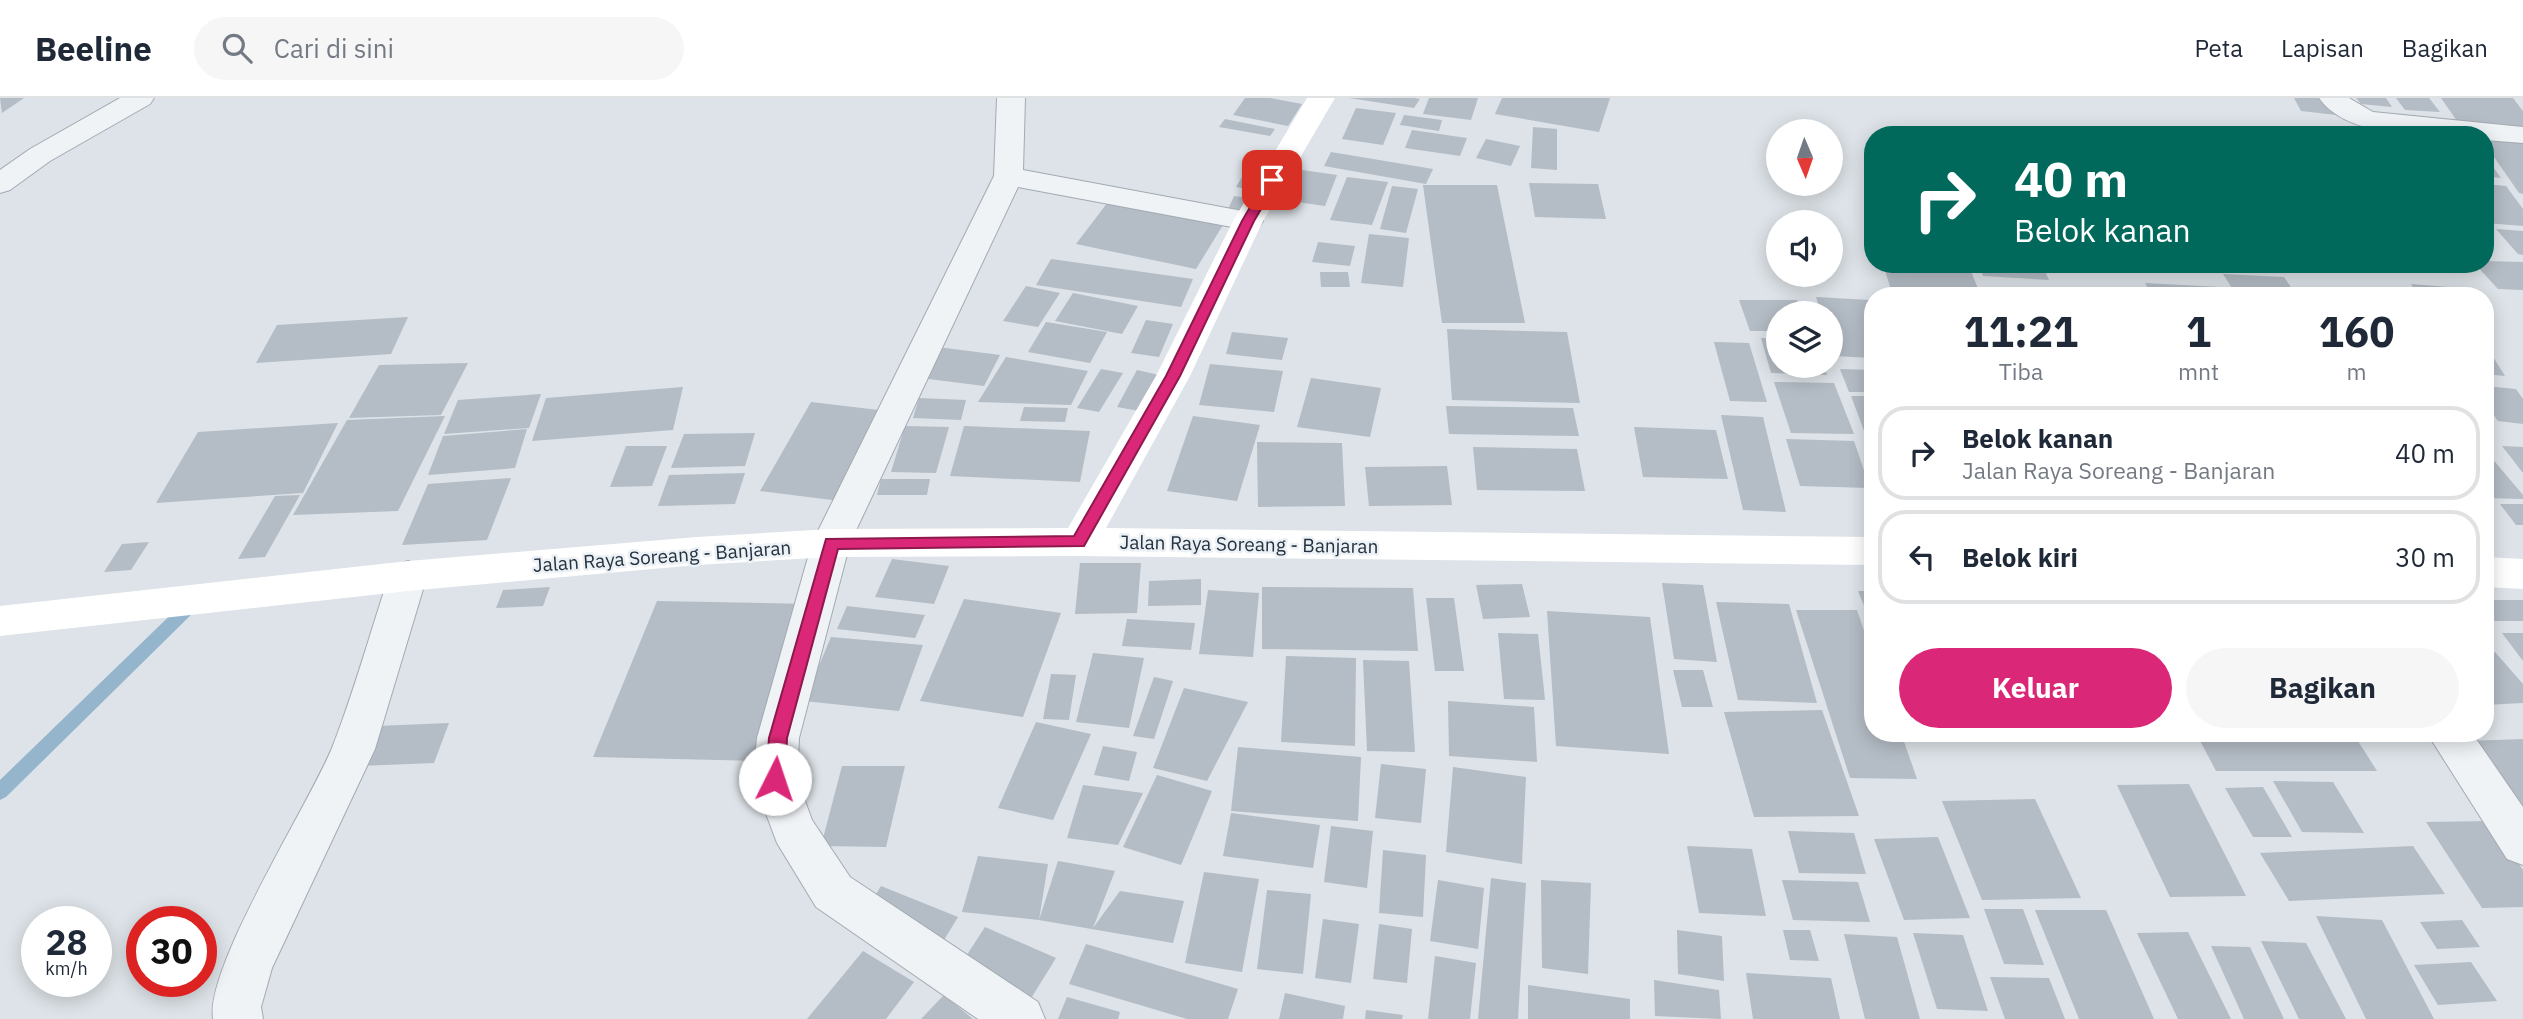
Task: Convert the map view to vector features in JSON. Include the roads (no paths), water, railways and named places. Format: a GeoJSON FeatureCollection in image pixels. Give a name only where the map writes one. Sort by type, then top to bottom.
{"type":"FeatureCollection","features":[{"type":"Feature","properties":{"kind":"main road"},"geometry":{"type":"LineString","coordinates":[[1079,542],[1173,376],[1248,221],[1321,98]]}},
{"type":"Feature","properties":{"kind":"main road","name":"Jalan Raya Soreang - Banjaran"},"geometry":{"type":"LineString","coordinates":[[0,621],[408,576],[697,551],[831,543],[1079,542],[1864,551]]}},
{"type":"Feature","properties":{"kind":"main road"},"geometry":{"type":"LineString","coordinates":[[2494,572],[2523,574]]}},
{"type":"Feature","properties":{"kind":"street"},"geometry":{"type":"LineString","coordinates":[[0,184],[40,155],[140,98]]}},
{"type":"Feature","properties":{"kind":"street"},"geometry":{"type":"LineString","coordinates":[[1011,98],[1008,176],[831,543],[778,738],[775,779],[793,829],[833,892],[1020,1019]]}},
{"type":"Feature","properties":{"kind":"street"},"geometry":{"type":"LineString","coordinates":[[2333,98],[2350,113],[2368,120],[2430,126]]}},
{"type":"Feature","properties":{"kind":"street"},"geometry":{"type":"LineString","coordinates":[[2494,132],[2523,135]]}},
{"type":"Feature","properties":{"kind":"street"},"geometry":{"type":"LineString","coordinates":[[1008,176],[1248,221]]}},
{"type":"Feature","properties":{"kind":"street"},"geometry":{"type":"LineString","coordinates":[[238,1019],[236,1007],[248,966],[353,749],[408,576]]}},
{"type":"Feature","properties":{"kind":"street"},"geometry":{"type":"LineString","coordinates":[[2454,742],[2523,845]]}},
{"type":"Feature","properties":{"kind":"waterway"},"geometry":{"type":"LineString","coordinates":[[0,792],[193,603]]}}]}
